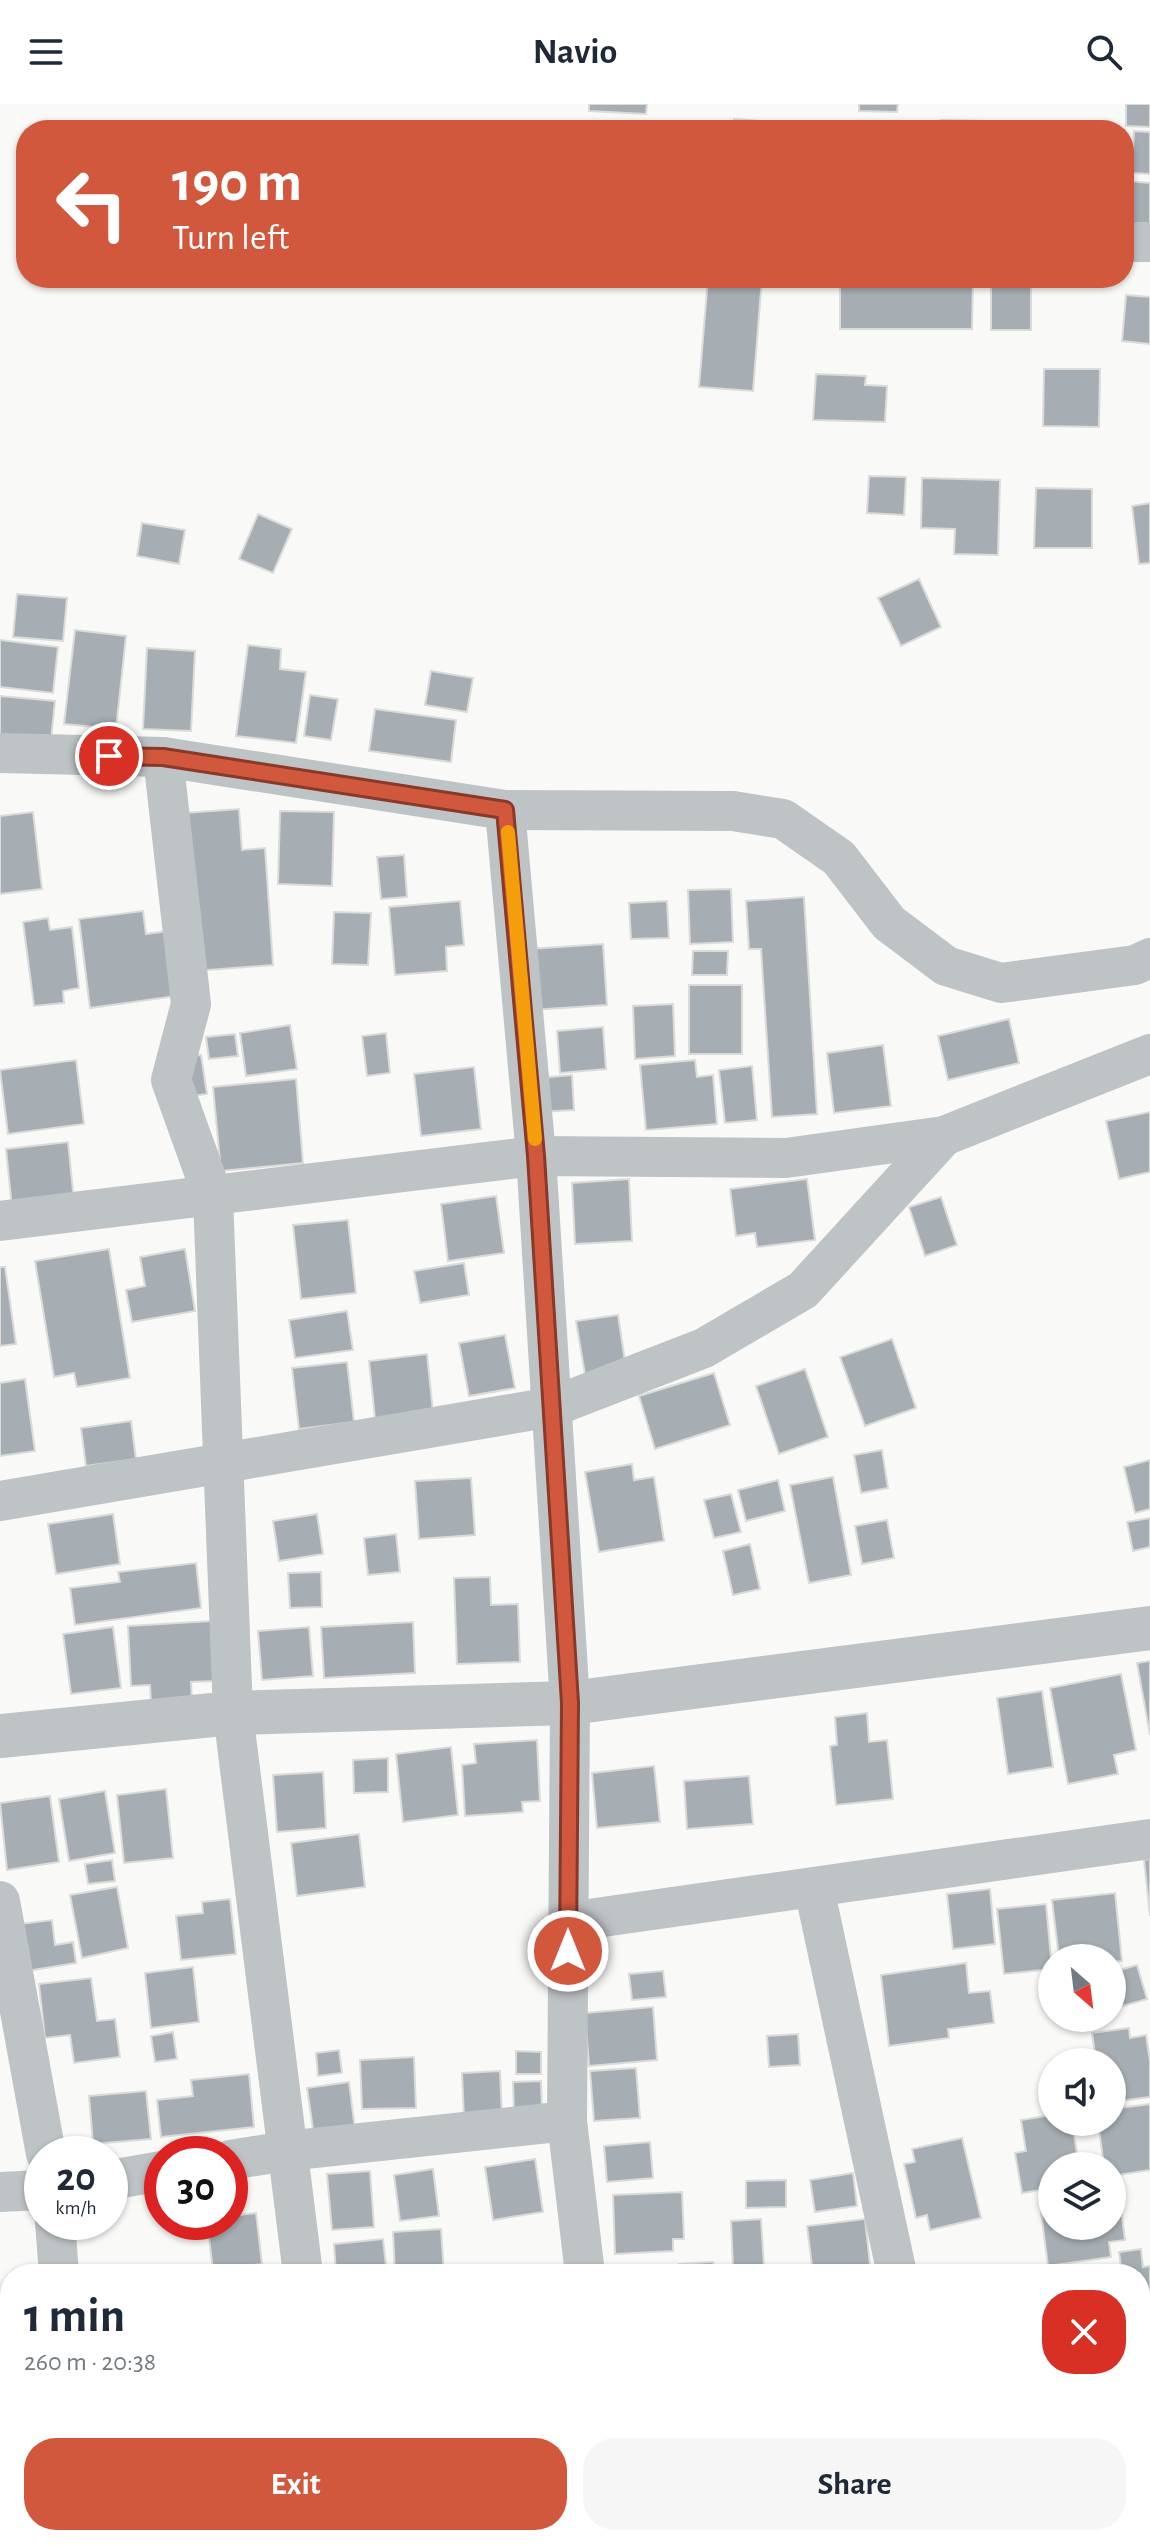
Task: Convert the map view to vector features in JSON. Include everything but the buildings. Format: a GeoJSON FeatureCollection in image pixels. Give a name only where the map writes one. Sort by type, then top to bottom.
{"type":"FeatureCollection","features":[{"type":"Feature","properties":{"kind":"street"},"geometry":{"type":"LineString","coordinates":[[0,753],[163,757],[505,810],[733,811],[783,819],[839,858],[889,923],[946,966],[1001,983],[1135,965],[1150,958]]}},
{"type":"Feature","properties":{"kind":"street"},"geometry":{"type":"LineString","coordinates":[[163,757],[191,1004],[171,1080],[213,1197],[233,1713],[302,2264]]}},
{"type":"Feature","properties":{"kind":"street"},"geometry":{"type":"LineString","coordinates":[[505,810],[536,1156],[570,1703],[567,2121],[584,2264]]}},
{"type":"Feature","properties":{"kind":"street"},"geometry":{"type":"LineString","coordinates":[[0,1221],[536,1156],[786,1158],[944,1136],[1150,1054]]}},
{"type":"Feature","properties":{"kind":"street"},"geometry":{"type":"LineString","coordinates":[[0,1501],[552,1407],[704,1348],[803,1290],[944,1136]]}},
{"type":"Feature","properties":{"kind":"street"},"geometry":{"type":"LineString","coordinates":[[0,1736],[233,1713],[570,1703],[1150,1628]]}},
{"type":"Feature","properties":{"kind":"street"},"geometry":{"type":"LineString","coordinates":[[568,1922],[1150,1839]]}},
{"type":"Feature","properties":{"kind":"street"},"geometry":{"type":"LineString","coordinates":[[814,1888],[895,2264]]}},
{"type":"Feature","properties":{"kind":"street"},"geometry":{"type":"LineString","coordinates":[[0,1901],[43,2136]]}},
{"type":"Feature","properties":{"kind":"street"},"geometry":{"type":"LineString","coordinates":[[248,2157],[567,2121]]}},
{"type":"Feature","properties":{"kind":"street"},"geometry":{"type":"LineString","coordinates":[[0,2192],[24,2191]]}},
{"type":"Feature","properties":{"kind":"street"},"geometry":{"type":"LineString","coordinates":[[56,2240],[58,2264]]}},
{"type":"Feature","properties":{"kind":"slow traffic"},"geometry":{"type":"LineString","coordinates":[[508,832],[535,1139]]}},
{"type":"Feature","properties":{"kind":"route"},"geometry":{"type":"LineString","coordinates":[[109,756],[163,757],[505,810],[536,1156],[570,1703],[568,1951]]}}]}
